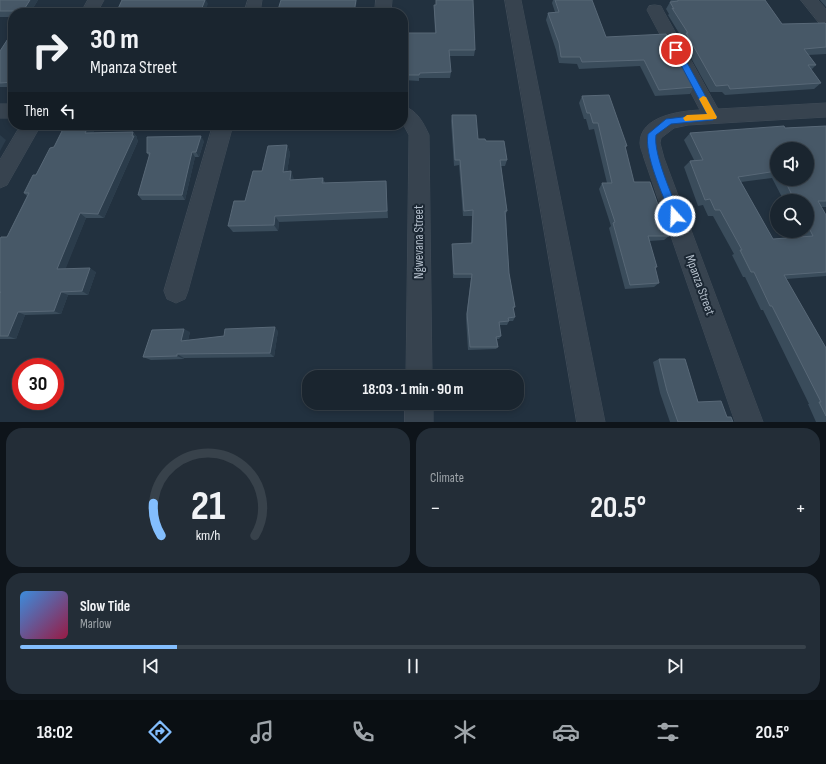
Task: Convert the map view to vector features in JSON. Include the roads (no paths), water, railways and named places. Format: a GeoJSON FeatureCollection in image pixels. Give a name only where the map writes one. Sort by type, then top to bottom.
{"type":"FeatureCollection","features":[{"type":"Feature","properties":{"kind":"street"},"geometry":{"type":"LineString","coordinates":[[513,0],[591,422]]}},
{"type":"Feature","properties":{"kind":"street"},"geometry":{"type":"LineString","coordinates":[[809,0],[826,20]]}},
{"type":"Feature","properties":{"kind":"street"},"geometry":{"type":"LineString","coordinates":[[655,10],[713,117]]}},
{"type":"Feature","properties":{"kind":"street","name":"Mpanza Street"},"geometry":{"type":"LineString","coordinates":[[749,422],[654,158],[650,142],[652,134],[669,121],[826,110]]}},
{"type":"Feature","properties":{"kind":"street","name":"Ngwevana Street"},"geometry":{"type":"LineString","coordinates":[[408,117],[415,125],[419,135],[419,370]]}},
{"type":"Feature","properties":{"kind":"street"},"geometry":{"type":"LineString","coordinates":[[0,179],[28,130]]}},
{"type":"Feature","properties":{"kind":"street"},"geometry":{"type":"LineString","coordinates":[[176,292],[222,130]]}},
{"type":"Feature","properties":{"kind":"street"},"geometry":{"type":"LineString","coordinates":[[419,410],[419,422]]}}]}
